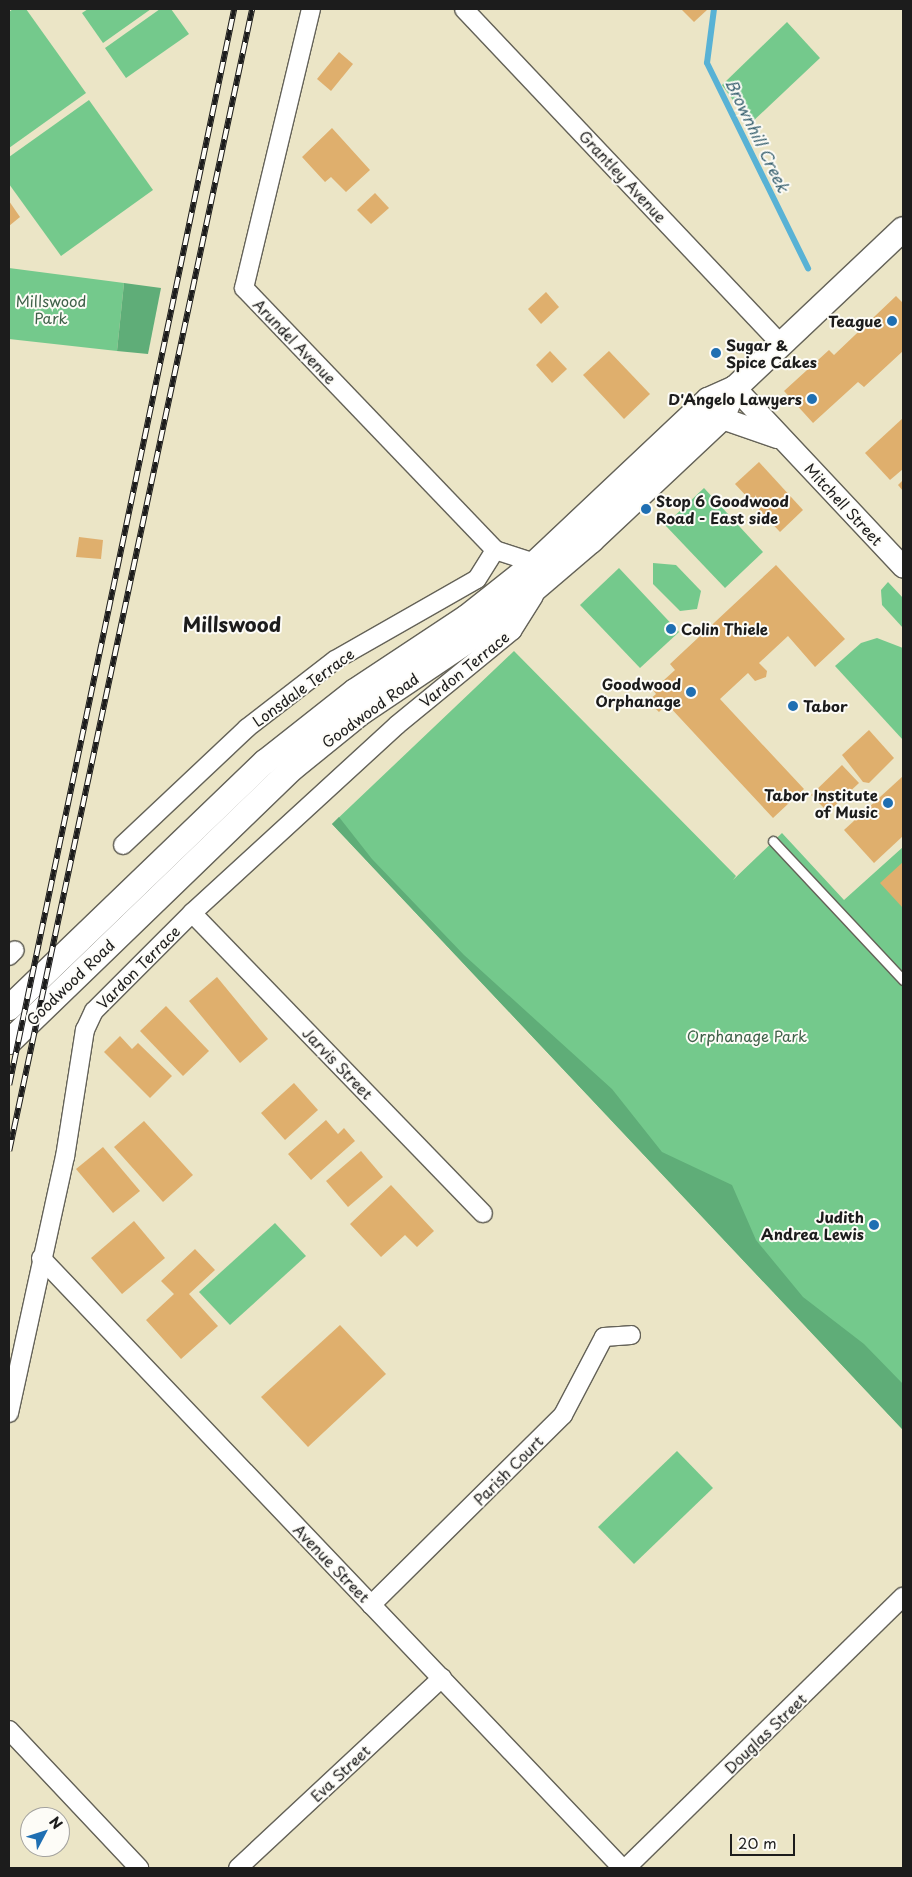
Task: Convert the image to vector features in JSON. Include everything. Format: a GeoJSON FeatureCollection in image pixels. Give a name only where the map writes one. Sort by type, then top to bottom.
{"type":"FeatureCollection","features":[{"type":"Feature","properties":{"kind":"main road","name":"Goodwood Road"},"geometry":{"type":"LineString","coordinates":[[9,1042],[258,800],[328,739],[496,622],[538,573],[708,400],[735,388],[903,229]]}},
{"type":"Feature","properties":{"kind":"main road","name":"Goodwood Road"},"geometry":{"type":"LineString","coordinates":[[9,1008],[265,762],[355,691],[538,573],[722,418],[735,388]]}},
{"type":"Feature","properties":{"kind":"street","name":"Arundel Avenue"},"geometry":{"type":"LineString","coordinates":[[311,9],[244,288],[495,550],[538,573]]}},
{"type":"Feature","properties":{"kind":"street","name":"Grantley Avenue"},"geometry":{"type":"LineString","coordinates":[[464,9],[781,344]]}},
{"type":"Feature","properties":{"kind":"street","name":"Mitchell Street"},"geometry":{"type":"LineString","coordinates":[[735,388],[903,567]]}},
{"type":"Feature","properties":{"kind":"street","name":"Mitchell Street"},"geometry":{"type":"LineString","coordinates":[[722,418],[784,440]]}},
{"type":"Feature","properties":{"kind":"street","name":"Lonsdale Terrace"},"geometry":{"type":"LineString","coordinates":[[123,845],[247,728],[335,660],[477,579],[495,550]]}},
{"type":"Feature","properties":{"kind":"street","name":"Vardon Terrace"},"geometry":{"type":"LineString","coordinates":[[9,1413],[41,1258],[65,1157],[85,1030],[94,1011],[192,913],[397,725],[512,630],[538,573]]}},
{"type":"Feature","properties":{"kind":"street","name":"Vardon Terrace"},"geometry":{"type":"LineString","coordinates":[[392,694],[402,707],[397,725]]}},
{"type":"Feature","properties":{"kind":"street","name":"Jarvis Street"},"geometry":{"type":"LineString","coordinates":[[192,913],[483,1213]]}},
{"type":"Feature","properties":{"kind":"street","name":"Avenue Street"},"geometry":{"type":"LineString","coordinates":[[41,1258],[624,1868]]}},
{"type":"Feature","properties":{"kind":"street","name":"Parish Court"},"geometry":{"type":"LineString","coordinates":[[371,1605],[563,1415],[604,1337],[631,1335]]}},
{"type":"Feature","properties":{"kind":"street","name":"Douglas Street"},"geometry":{"type":"LineString","coordinates":[[624,1868],[903,1597]]}},
{"type":"Feature","properties":{"kind":"street","name":"Eva Street"},"geometry":{"type":"LineString","coordinates":[[238,1868],[442,1678]]}},
{"type":"Feature","properties":{"kind":"street"},"geometry":{"type":"LineString","coordinates":[[9,1730],[139,1868]]}},
{"type":"Feature","properties":{"kind":"lane"},"geometry":{"type":"LineString","coordinates":[[774,841],[903,980]]}},
{"type":"Feature","properties":{"kind":"green space"},"geometry":{"type":"Polygon","coordinates":[[[13,9],[26,9],[86,93],[9,148],[9,12],[13,9]]]}},
{"type":"Feature","properties":{"kind":"green space"},"geometry":{"type":"Polygon","coordinates":[[[88,9],[151,9],[103,43],[82,13],[88,9]]]}},
{"type":"Feature","properties":{"kind":"green space"},"geometry":{"type":"Polygon","coordinates":[[[160,9],[171,9],[189,34],[126,78],[105,48],[160,9]]]}},
{"type":"Feature","properties":{"kind":"green space"},"geometry":{"type":"Polygon","coordinates":[[[787,22],[820,58],[750,124],[722,85],[787,22]]]}},
{"type":"Feature","properties":{"kind":"green space"},"geometry":{"type":"Polygon","coordinates":[[[89,100],[153,190],[61,256],[9,184],[9,157],[89,100]]]}},
{"type":"Feature","properties":{"kind":"green space","name":"Millswood Park"},"geometry":{"type":"Polygon","coordinates":[[[9,268],[124,283],[117,351],[9,339],[9,268]]]}},
{"type":"Feature","properties":{"kind":"green space"},"geometry":{"type":"Polygon","coordinates":[[[124,283],[161,288],[148,354],[117,351],[124,283]]]}},
{"type":"Feature","properties":{"kind":"green space"},"geometry":{"type":"Polygon","coordinates":[[[704,488],[763,552],[725,588],[665,525],[704,488]]]}},
{"type":"Feature","properties":{"kind":"green space"},"geometry":{"type":"Polygon","coordinates":[[[653,563],[676,565],[701,591],[697,609],[680,611],[653,584],[653,563]]]}},
{"type":"Feature","properties":{"kind":"green space"},"geometry":{"type":"Polygon","coordinates":[[[619,568],[679,632],[640,668],[580,605],[619,568]]]}},
{"type":"Feature","properties":{"kind":"green space"},"geometry":{"type":"Polygon","coordinates":[[[888,582],[903,598],[903,628],[882,605],[881,590],[888,582]]]}},
{"type":"Feature","properties":{"kind":"green space"},"geometry":{"type":"Polygon","coordinates":[[[877,638],[903,648],[903,740],[835,666],[861,643],[877,638]]]}},
{"type":"Feature","properties":{"kind":"green space","name":"Orphanage Park"},"geometry":{"type":"Polygon","coordinates":[[[514,651],[736,876],[733,880],[782,833],[844,900],[903,847],[903,1430],[332,824],[514,651]]]}},
{"type":"Feature","properties":{"kind":"green space"},"geometry":{"type":"Polygon","coordinates":[[[339,817],[372,859],[464,955],[612,1089],[662,1152],[732,1185],[756,1240],[803,1297],[864,1344],[903,1384],[903,1430],[332,824],[339,817]]]}},
{"type":"Feature","properties":{"kind":"green space"},"geometry":{"type":"Polygon","coordinates":[[[275,1223],[306,1256],[230,1325],[199,1292],[275,1223]]]}},
{"type":"Feature","properties":{"kind":"green space"},"geometry":{"type":"Polygon","coordinates":[[[677,1451],[713,1488],[634,1564],[598,1527],[677,1451]]]}},
{"type":"Feature","properties":{"kind":"building"},"geometry":{"type":"Polygon","coordinates":[[[681,9],[708,9],[694,22],[681,9]]]}},
{"type":"Feature","properties":{"kind":"building"},"geometry":{"type":"Polygon","coordinates":[[[339,52],[353,64],[331,91],[317,79],[339,52]]]}},
{"type":"Feature","properties":{"kind":"building"},"geometry":{"type":"Polygon","coordinates":[[[332,128],[370,170],[346,192],[331,177],[325,182],[302,157],[332,128]]]}},
{"type":"Feature","properties":{"kind":"building"},"geometry":{"type":"Polygon","coordinates":[[[375,193],[389,208],[371,224],[357,210],[375,193]]]}},
{"type":"Feature","properties":{"kind":"building"},"geometry":{"type":"Polygon","coordinates":[[[9,201],[20,217],[9,226],[9,201]]]}},
{"type":"Feature","properties":{"kind":"building"},"geometry":{"type":"Polygon","coordinates":[[[546,292],[559,307],[541,324],[528,309],[546,292]]]}},
{"type":"Feature","properties":{"kind":"building"},"geometry":{"type":"Polygon","coordinates":[[[896,296],[903,303],[903,351],[864,387],[858,382],[813,423],[784,391],[829,350],[834,355],[896,296]]]}},
{"type":"Feature","properties":{"kind":"building"},"geometry":{"type":"Polygon","coordinates":[[[550,351],[567,369],[552,383],[536,365],[550,351]]]}},
{"type":"Feature","properties":{"kind":"building"},"geometry":{"type":"Polygon","coordinates":[[[609,351],[650,394],[624,419],[583,375],[609,351]]]}},
{"type":"Feature","properties":{"kind":"building"},"geometry":{"type":"Polygon","coordinates":[[[903,418],[903,469],[890,480],[865,453],[903,418]]]}},
{"type":"Feature","properties":{"kind":"building"},"geometry":{"type":"Polygon","coordinates":[[[759,462],[803,510],[780,532],[735,484],[759,462]]]}},
{"type":"Feature","properties":{"kind":"building"},"geometry":{"type":"Polygon","coordinates":[[[903,480],[903,491],[898,485],[903,480]]]}},
{"type":"Feature","properties":{"kind":"building"},"geometry":{"type":"Polygon","coordinates":[[[79,537],[103,540],[101,559],[76,557],[79,537]]]}},
{"type":"Feature","properties":{"kind":"building","name":"Goodwood Orphanage"},"geometry":{"type":"Polygon","coordinates":[[[776,565],[845,639],[815,667],[788,636],[759,663],[767,671],[766,677],[755,681],[748,673],[720,699],[804,789],[773,818],[667,704],[659,712],[648,701],[656,694],[653,690],[675,670],[670,664],[776,565]]]}},
{"type":"Feature","properties":{"kind":"building"},"geometry":{"type":"Polygon","coordinates":[[[869,730],[894,758],[869,783],[863,782],[842,755],[869,730]]]}},
{"type":"Feature","properties":{"kind":"building"},"geometry":{"type":"Polygon","coordinates":[[[842,765],[859,783],[828,812],[811,795],[842,765]]]}},
{"type":"Feature","properties":{"kind":"building","name":"Tabor Institute of Music"},"geometry":{"type":"Polygon","coordinates":[[[903,776],[903,836],[874,863],[844,830],[903,776]]]}},
{"type":"Feature","properties":{"kind":"building"},"geometry":{"type":"Polygon","coordinates":[[[903,862],[903,905],[902,907],[880,883],[903,862]]]}},
{"type":"Feature","properties":{"kind":"building"},"geometry":{"type":"Polygon","coordinates":[[[217,977],[268,1039],[240,1063],[189,1001],[217,977]]]}},
{"type":"Feature","properties":{"kind":"building"},"geometry":{"type":"Polygon","coordinates":[[[166,1006],[209,1051],[183,1076],[140,1031],[166,1006]]]}},
{"type":"Feature","properties":{"kind":"building"},"geometry":{"type":"Polygon","coordinates":[[[120,1036],[132,1049],[138,1043],[172,1076],[150,1098],[104,1052],[120,1036]]]}},
{"type":"Feature","properties":{"kind":"building"},"geometry":{"type":"Polygon","coordinates":[[[294,1083],[318,1110],[285,1140],[261,1113],[294,1083]]]}},
{"type":"Feature","properties":{"kind":"building"},"geometry":{"type":"Polygon","coordinates":[[[326,1120],[338,1134],[344,1128],[355,1141],[311,1180],[288,1154],[326,1120]]]}},
{"type":"Feature","properties":{"kind":"building"},"geometry":{"type":"Polygon","coordinates":[[[144,1121],[193,1175],[163,1202],[114,1147],[144,1121]]]}},
{"type":"Feature","properties":{"kind":"building"},"geometry":{"type":"Polygon","coordinates":[[[103,1147],[140,1191],[113,1213],[76,1169],[103,1147]]]}},
{"type":"Feature","properties":{"kind":"building"},"geometry":{"type":"Polygon","coordinates":[[[361,1151],[383,1177],[348,1207],[326,1181],[361,1151]]]}},
{"type":"Feature","properties":{"kind":"building"},"geometry":{"type":"Polygon","coordinates":[[[391,1185],[434,1231],[417,1247],[405,1235],[381,1257],[350,1224],[391,1185]]]}},
{"type":"Feature","properties":{"kind":"building"},"geometry":{"type":"Polygon","coordinates":[[[134,1221],[165,1258],[122,1294],[91,1258],[134,1221]]]}},
{"type":"Feature","properties":{"kind":"building"},"geometry":{"type":"Polygon","coordinates":[[[195,1249],[215,1270],[189,1294],[218,1326],[181,1359],[146,1320],[174,1294],[161,1281],[195,1249]]]}},
{"type":"Feature","properties":{"kind":"building"},"geometry":{"type":"Polygon","coordinates":[[[340,1325],[386,1374],[308,1447],[261,1397],[340,1325]]]}},
{"type":"Feature","properties":{"kind":"waterway","name":"Brownhill Creek"},"geometry":{"type":"LineString","coordinates":[[714,9],[707,63],[808,268]]}},
{"type":"Feature","properties":{"kind":"railway"},"geometry":{"type":"LineString","coordinates":[[9,1085],[234,9]]}},
{"type":"Feature","properties":{"kind":"railway"},"geometry":{"type":"LineString","coordinates":[[9,1151],[252,9]]}},
{"type":"Feature","properties":{"kind":"place","name":"Teague"},"geometry":{"type":"Point","coordinates":[892,321]}},
{"type":"Feature","properties":{"kind":"place","name":"Sugar & Spice Cakes"},"geometry":{"type":"Point","coordinates":[716,353]}},
{"type":"Feature","properties":{"kind":"place","name":"D'Angelo Lawyers"},"geometry":{"type":"Point","coordinates":[812,399]}},
{"type":"Feature","properties":{"kind":"place","name":"Stop 6 Goodwood Road - East side"},"geometry":{"type":"Point","coordinates":[646,509]}},
{"type":"Feature","properties":{"kind":"place","name":"Colin Thiele"},"geometry":{"type":"Point","coordinates":[671,629]}},
{"type":"Feature","properties":{"kind":"place","name":"Goodwood Orphanage"},"geometry":{"type":"Point","coordinates":[691,692]}},
{"type":"Feature","properties":{"kind":"place","name":"Tabor"},"geometry":{"type":"Point","coordinates":[793,706]}},
{"type":"Feature","properties":{"kind":"place","name":"Tabor Institute of Music"},"geometry":{"type":"Point","coordinates":[888,803]}},
{"type":"Feature","properties":{"kind":"place","name":"Judith Andrea Lewis"},"geometry":{"type":"Point","coordinates":[874,1225]}},
{"type":"Feature","properties":{"kind":"district","name":"Millswood"},"geometry":{"type":"Point","coordinates":[232,624]}}]}
